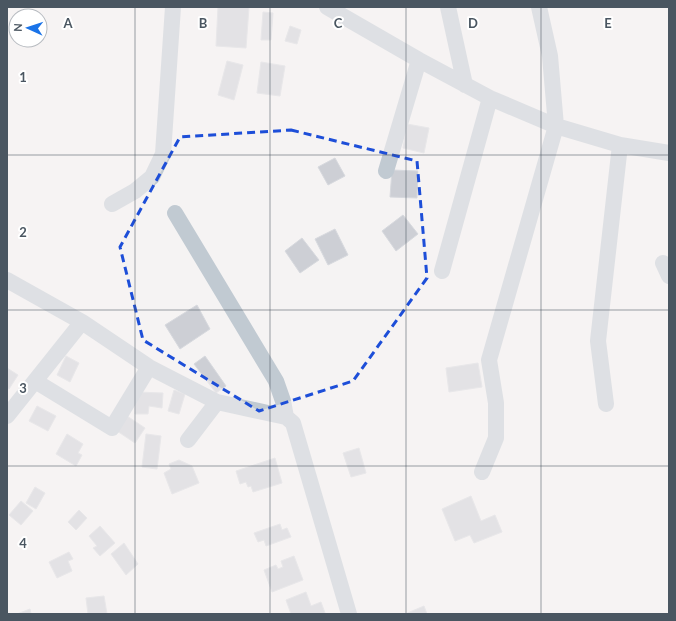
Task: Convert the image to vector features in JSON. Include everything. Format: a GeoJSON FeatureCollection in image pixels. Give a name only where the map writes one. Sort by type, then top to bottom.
{"type":"FeatureCollection","features":[{"type":"Feature","properties":{"kind":"street"},"geometry":{"type":"LineString","coordinates":[[112,204],[136,191],[152,177],[163,154],[173,7]]}},
{"type":"Feature","properties":{"kind":"street"},"geometry":{"type":"LineString","coordinates":[[327,7],[490,98],[556,126],[620,145],[669,153]]}},
{"type":"Feature","properties":{"kind":"street"},"geometry":{"type":"LineString","coordinates":[[448,7],[465,85]]}},
{"type":"Feature","properties":{"kind":"street"},"geometry":{"type":"LineString","coordinates":[[482,472],[496,438],[496,403],[489,360],[556,126],[550,56],[539,7]]}},
{"type":"Feature","properties":{"kind":"street"},"geometry":{"type":"LineString","coordinates":[[386,171],[420,60]]}},
{"type":"Feature","properties":{"kind":"street"},"geometry":{"type":"LineString","coordinates":[[442,272],[490,98]]}},
{"type":"Feature","properties":{"kind":"street"},"geometry":{"type":"LineString","coordinates":[[606,404],[598,341],[620,145]]}},
{"type":"Feature","properties":{"kind":"street"},"geometry":{"type":"LineString","coordinates":[[175,213],[276,381],[283,401],[286,417]]}},
{"type":"Feature","properties":{"kind":"street"},"geometry":{"type":"LineString","coordinates":[[7,280],[82,322],[149,367],[217,402],[286,417],[293,423],[349,614]]}},
{"type":"Feature","properties":{"kind":"street"},"geometry":{"type":"LineString","coordinates":[[7,416],[82,322]]}},
{"type":"Feature","properties":{"kind":"street"},"geometry":{"type":"LineString","coordinates":[[35,381],[112,428],[149,367]]}},
{"type":"Feature","properties":{"kind":"street"},"geometry":{"type":"LineString","coordinates":[[188,440],[217,402]]}},
{"type":"Feature","properties":{"kind":"highlighted area"},"geometry":{"type":"Polygon","coordinates":[[[291,130],[417,161],[427,278],[353,381],[259,411],[143,340],[120,247],[180,137],[291,130]]]}},
{"type":"Feature","properties":{"kind":"building"},"geometry":{"type":"Polygon","coordinates":[[[218,7],[249,7],[246,48],[216,46],[218,7]]]}},
{"type":"Feature","properties":{"kind":"building"},"geometry":{"type":"Polygon","coordinates":[[[263,12],[273,13],[271,40],[261,40],[263,12]]]}},
{"type":"Feature","properties":{"kind":"building"},"geometry":{"type":"Polygon","coordinates":[[[290,26],[301,30],[297,44],[285,41],[290,26]]]}},
{"type":"Feature","properties":{"kind":"building"},"geometry":{"type":"Polygon","coordinates":[[[227,61],[243,65],[234,100],[218,95],[227,61]]]}},
{"type":"Feature","properties":{"kind":"building"},"geometry":{"type":"Polygon","coordinates":[[[261,62],[285,66],[280,96],[257,93],[261,62]]]}},
{"type":"Feature","properties":{"kind":"building"},"geometry":{"type":"Polygon","coordinates":[[[407,124],[429,128],[424,153],[403,148],[407,124]]]}},
{"type":"Feature","properties":{"kind":"building"},"geometry":{"type":"Polygon","coordinates":[[[335,158],[345,176],[328,185],[318,167],[335,158]]]}},
{"type":"Feature","properties":{"kind":"building"},"geometry":{"type":"Polygon","coordinates":[[[392,170],[418,171],[417,198],[390,197],[392,170]]]}},
{"type":"Feature","properties":{"kind":"building"},"geometry":{"type":"Polygon","coordinates":[[[403,215],[418,234],[396,251],[382,231],[403,215]]]}},
{"type":"Feature","properties":{"kind":"building"},"geometry":{"type":"Polygon","coordinates":[[[335,229],[348,255],[328,265],[315,239],[335,229]]]}},
{"type":"Feature","properties":{"kind":"building"},"geometry":{"type":"Polygon","coordinates":[[[302,238],[319,260],[300,273],[285,251],[302,238]]]}},
{"type":"Feature","properties":{"kind":"building"},"geometry":{"type":"Polygon","coordinates":[[[197,305],[210,329],[180,349],[165,325],[197,305]]]}},
{"type":"Feature","properties":{"kind":"building"},"geometry":{"type":"Polygon","coordinates":[[[66,356],[79,363],[70,382],[57,375],[66,356]]]}},
{"type":"Feature","properties":{"kind":"building"},"geometry":{"type":"Polygon","coordinates":[[[205,356],[226,386],[216,393],[194,364],[205,356]]]}},
{"type":"Feature","properties":{"kind":"building"},"geometry":{"type":"Polygon","coordinates":[[[478,363],[482,387],[449,392],[446,368],[478,363]]]}},
{"type":"Feature","properties":{"kind":"building"},"geometry":{"type":"Polygon","coordinates":[[[7,368],[18,375],[9,389],[7,388],[7,368]]]}},
{"type":"Feature","properties":{"kind":"building"},"geometry":{"type":"Polygon","coordinates":[[[174,390],[185,394],[179,414],[168,411],[174,390]]]}},
{"type":"Feature","properties":{"kind":"building"},"geometry":{"type":"Polygon","coordinates":[[[136,392],[163,393],[162,408],[149,406],[148,414],[135,414],[136,392]]]}},
{"type":"Feature","properties":{"kind":"building"},"geometry":{"type":"Polygon","coordinates":[[[37,406],[56,416],[48,431],[29,421],[37,406]]]}},
{"type":"Feature","properties":{"kind":"building"},"geometry":{"type":"Polygon","coordinates":[[[127,416],[145,428],[135,443],[117,431],[127,416]]]}},
{"type":"Feature","properties":{"kind":"building"},"geometry":{"type":"Polygon","coordinates":[[[67,434],[83,444],[78,453],[82,455],[76,466],[56,454],[67,434]]]}},
{"type":"Feature","properties":{"kind":"building"},"geometry":{"type":"Polygon","coordinates":[[[146,434],[161,436],[157,469],[142,467],[146,434]]]}},
{"type":"Feature","properties":{"kind":"building"},"geometry":{"type":"Polygon","coordinates":[[[359,448],[366,473],[351,477],[343,453],[359,448]]]}},
{"type":"Feature","properties":{"kind":"building"},"geometry":{"type":"Polygon","coordinates":[[[275,458],[282,483],[253,492],[251,486],[248,487],[246,482],[240,484],[236,471],[275,458]]]}},
{"type":"Feature","properties":{"kind":"building"},"geometry":{"type":"Polygon","coordinates":[[[179,460],[192,466],[199,483],[172,494],[164,473],[171,469],[169,464],[179,460]]]}},
{"type":"Feature","properties":{"kind":"building"},"geometry":{"type":"Polygon","coordinates":[[[35,487],[45,493],[36,509],[26,503],[35,487]]]}},
{"type":"Feature","properties":{"kind":"building"},"geometry":{"type":"Polygon","coordinates":[[[471,496],[481,521],[495,515],[502,532],[474,543],[470,535],[455,541],[442,509],[471,496]]]}},
{"type":"Feature","properties":{"kind":"building"},"geometry":{"type":"Polygon","coordinates":[[[21,501],[33,511],[21,525],[9,515],[21,501]]]}},
{"type":"Feature","properties":{"kind":"building"},"geometry":{"type":"Polygon","coordinates":[[[79,510],[87,518],[76,530],[68,522],[79,510]]]}},
{"type":"Feature","properties":{"kind":"building"},"geometry":{"type":"Polygon","coordinates":[[[280,524],[282,530],[287,528],[291,537],[266,546],[264,540],[258,542],[254,533],[280,524]]]}},
{"type":"Feature","properties":{"kind":"building"},"geometry":{"type":"Polygon","coordinates":[[[100,526],[115,543],[100,556],[93,548],[97,546],[89,536],[100,526]]]}},
{"type":"Feature","properties":{"kind":"building"},"geometry":{"type":"Polygon","coordinates":[[[124,543],[138,564],[126,575],[111,554],[124,543]]]}},
{"type":"Feature","properties":{"kind":"building"},"geometry":{"type":"Polygon","coordinates":[[[69,552],[73,559],[68,561],[72,571],[57,578],[49,562],[69,552]]]}},
{"type":"Feature","properties":{"kind":"building"},"geometry":{"type":"Polygon","coordinates":[[[294,556],[303,580],[272,592],[264,570],[276,565],[278,569],[283,567],[281,561],[294,556]]]}},
{"type":"Feature","properties":{"kind":"building"},"geometry":{"type":"Polygon","coordinates":[[[306,592],[311,606],[321,602],[325,613],[291,614],[286,600],[306,592]]]}},
{"type":"Feature","properties":{"kind":"building"},"geometry":{"type":"Polygon","coordinates":[[[104,596],[107,614],[88,614],[86,598],[104,596]]]}},
{"type":"Feature","properties":{"kind":"building"},"geometry":{"type":"Polygon","coordinates":[[[424,606],[427,614],[405,614],[424,606]]]}},
{"type":"Feature","properties":{"kind":"building"},"geometry":{"type":"Polygon","coordinates":[[[30,609],[31,614],[17,614],[30,609]]]}}]}
